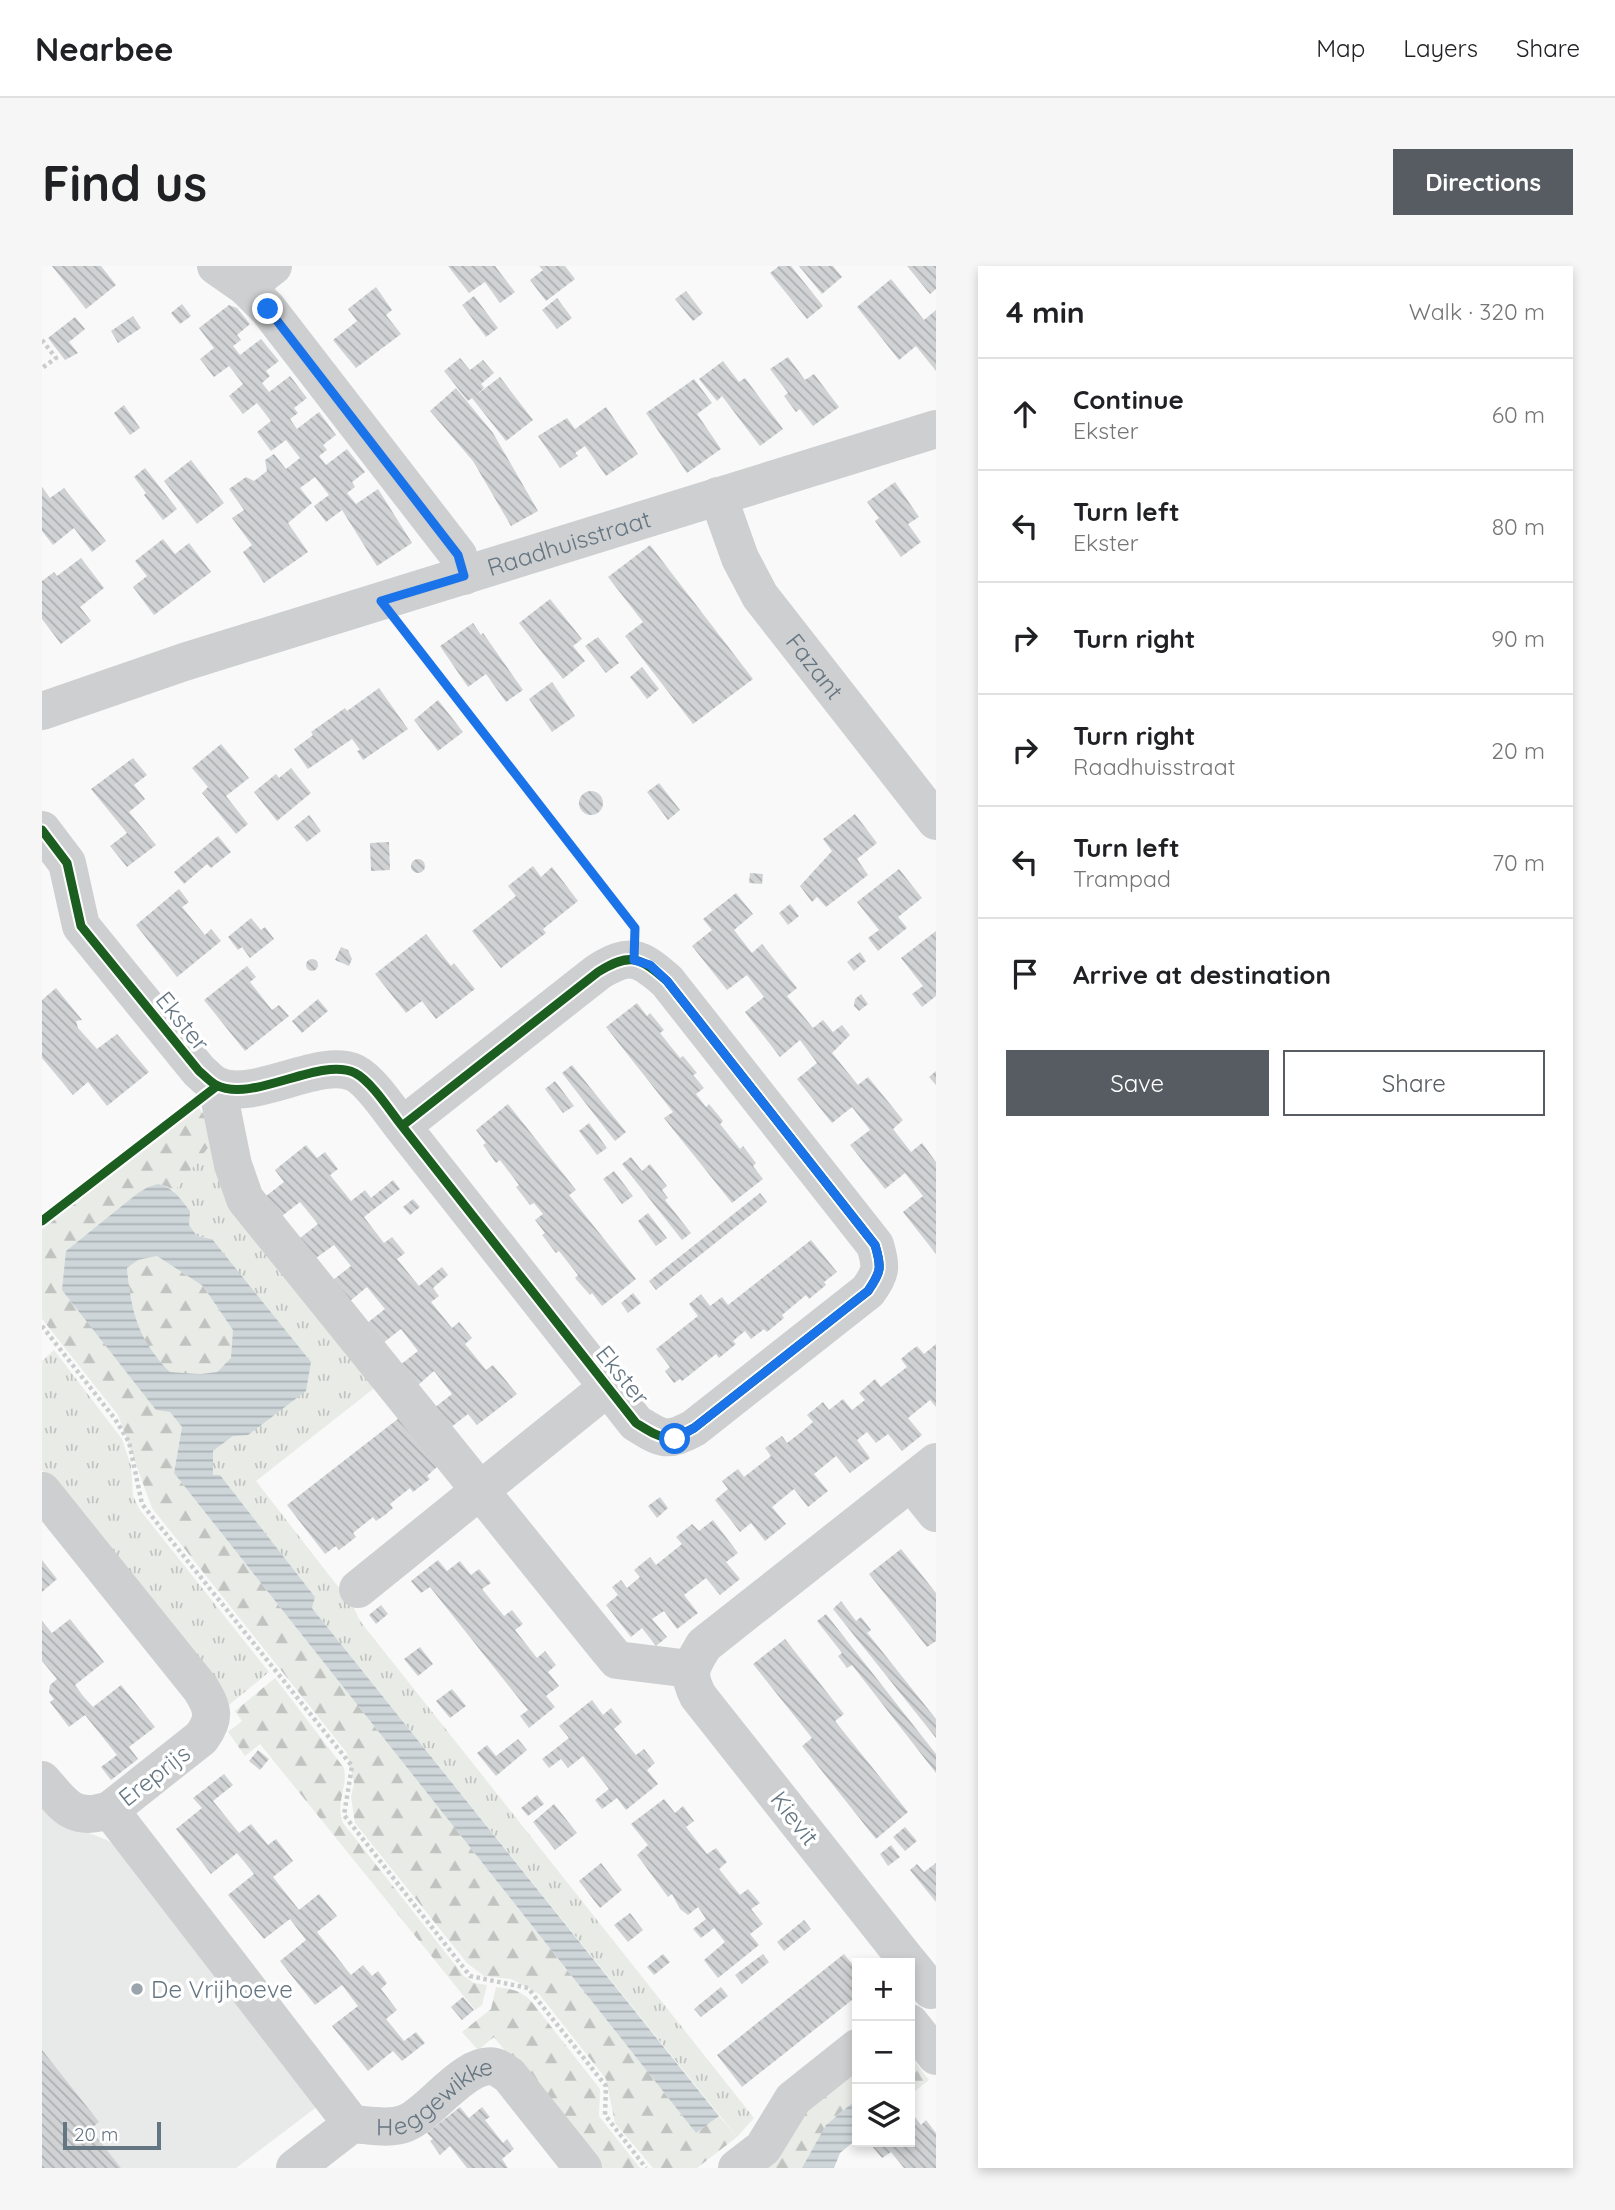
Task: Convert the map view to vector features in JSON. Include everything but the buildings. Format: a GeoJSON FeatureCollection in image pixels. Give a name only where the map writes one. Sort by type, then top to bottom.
{"type":"FeatureCollection","features":[{"type":"Feature","properties":{"kind":"street"},"geometry":{"type":"LineString","coordinates":[[216,266],[260,277],[268,309],[458,555],[464,576]]}},
{"type":"Feature","properties":{"kind":"street","name":"Raadhuisstraat"},"geometry":{"type":"LineString","coordinates":[[42,711],[184,662],[936,429]]}},
{"type":"Feature","properties":{"kind":"street","name":"Fazant"},"geometry":{"type":"LineString","coordinates":[[718,496],[740,558],[760,596],[936,821]]}},
{"type":"Feature","properties":{"kind":"street","name":"Ekster"},"geometry":{"type":"LineString","coordinates":[[42,830],[67,863],[81,926],[199,1071],[217,1086],[244,1089],[334,1069],[355,1073],[373,1089],[636,1423],[657,1436],[675,1439],[694,1428],[868,1291],[881,1264],[875,1245],[667,981],[650,965],[634,960]]}},
{"type":"Feature","properties":{"kind":"street"},"geometry":{"type":"LineString","coordinates":[[402,1126],[598,972],[617,960],[634,960]]}},
{"type":"Feature","properties":{"kind":"street"},"geometry":{"type":"LineString","coordinates":[[217,1086],[230,1153],[245,1199],[617,1660],[690,1669],[704,1645],[924,1472],[936,1513]]}},
{"type":"Feature","properties":{"kind":"street","name":"Ekster"},"geometry":{"type":"LineString","coordinates":[[358,1589],[608,1387]]}},
{"type":"Feature","properties":{"kind":"street","name":"Ereprijs"},"geometry":{"type":"LineString","coordinates":[[42,1491],[201,1689],[212,1707],[211,1726],[201,1738],[110,1811],[352,2124]]}},
{"type":"Feature","properties":{"kind":"street","name":"Kievit"},"geometry":{"type":"LineString","coordinates":[[690,1669],[691,1683],[698,1696],[919,1982]]}},
{"type":"Feature","properties":{"kind":"street"},"geometry":{"type":"LineString","coordinates":[[42,1780],[67,1807],[89,1817],[110,1811]]}},
{"type":"Feature","properties":{"kind":"street"},"geometry":{"type":"LineString","coordinates":[[915,2029],[936,2056]]}},
{"type":"Feature","properties":{"kind":"street"},"geometry":{"type":"LineString","coordinates":[[737,2168],[763,2148],[793,2099],[852,2052]]}},
{"type":"Feature","properties":{"kind":"street","name":"Heggewikke"},"geometry":{"type":"LineString","coordinates":[[295,2168],[352,2124],[395,2127],[408,2123],[466,2076],[482,2067],[496,2067],[509,2075],[583,2168]]}},
{"type":"Feature","properties":{"kind":"path"},"geometry":{"type":"LineString","coordinates":[[42,340],[56,358],[42,368]]}},
{"type":"Feature","properties":{"kind":"path"},"geometry":{"type":"LineString","coordinates":[[381,601],[635,928],[634,960]]}},
{"type":"Feature","properties":{"kind":"path"},"geometry":{"type":"LineString","coordinates":[[42,1326],[115,1419],[129,1442],[142,1504],[352,1766],[344,1815],[470,1976],[528,1988],[606,2087],[605,2115],[646,2168]]}},
{"type":"Feature","properties":{"kind":"shaded area"},"geometry":{"type":"Polygon","coordinates":[[[158,1184],[177,1194],[190,1211],[189,1225],[197,1236],[212,1239],[311,1362],[306,1391],[248,1435],[233,1436],[213,1451],[213,1475],[220,1475],[315,1597],[312,1608],[719,2116],[696,2133],[174,1473],[182,1427],[170,1412],[156,1410],[62,1290],[66,1251],[148,1187],[158,1184]],[[157,1256],[138,1260],[127,1268],[134,1312],[143,1337],[170,1372],[217,1372],[231,1358],[233,1330],[203,1286],[157,1256]]]}},
{"type":"Feature","properties":{"kind":"shaded area","name":"De Vrijhoeve"},"geometry":{"type":"Polygon","coordinates":[[[42,1800],[73,1827],[107,1840],[122,1851],[322,2103],[236,2168],[42,2168],[42,1800]]]}},
{"type":"Feature","properties":{"kind":"shaded area"},"geometry":{"type":"Polygon","coordinates":[[[852,2103],[852,2143],[840,2153],[834,2168],[802,2168],[826,2125],[852,2103]]]}},
{"type":"Feature","properties":{"kind":"green space"},"geometry":{"type":"Polygon","coordinates":[[[197,1105],[204,1115],[211,1144],[174,1191],[162,1185],[148,1187],[66,1251],[182,1427],[174,1473],[696,2133],[719,2116],[737,2137],[697,2168],[653,2168],[615,2123],[606,2079],[539,1994],[511,1979],[484,1976],[467,1963],[355,1823],[351,1797],[354,1783],[347,1753],[152,1508],[118,1415],[42,1319],[42,1229],[197,1105]]]}},
{"type":"Feature","properties":{"kind":"green space"},"geometry":{"type":"Polygon","coordinates":[[[211,1144],[382,1382],[256,1481],[353,1606],[360,1621],[754,2118],[737,2137],[312,1608],[315,1597],[220,1475],[213,1475],[213,1451],[233,1436],[212,1239],[197,1236],[189,1225],[174,1191],[211,1144]]]}},
{"type":"Feature","properties":{"kind":"green space"},"geometry":{"type":"Polygon","coordinates":[[[157,1256],[203,1286],[233,1330],[231,1358],[217,1372],[170,1372],[149,1348],[133,1312],[127,1268],[138,1260],[157,1256]]]}},
{"type":"Feature","properties":{"kind":"green space"},"geometry":{"type":"Polygon","coordinates":[[[54,1350],[122,1439],[131,1466],[133,1496],[140,1510],[269,1672],[229,1705],[42,1470],[42,1361],[54,1350]]]}},
{"type":"Feature","properties":{"kind":"green space"},"geometry":{"type":"Polygon","coordinates":[[[275,1678],[344,1768],[340,1808],[343,1823],[464,1976],[474,1983],[487,1985],[482,2005],[475,2010],[260,1744],[245,1756],[228,1732],[242,1721],[235,1711],[275,1678]]]}},
{"type":"Feature","properties":{"kind":"green space"},"geometry":{"type":"Polygon","coordinates":[[[496,1987],[523,1994],[531,2001],[600,2089],[599,2116],[640,2168],[599,2168],[494,2037],[478,2050],[462,2032],[491,2009],[496,1987]]]}},
{"type":"Feature","properties":{"kind":"green space"},"geometry":{"type":"Polygon","coordinates":[[[915,2062],[916,2063],[929,2080],[915,2091],[915,2062]]]}},
{"type":"Feature","properties":{"kind":"green space"},"geometry":{"type":"Polygon","coordinates":[[[852,2068],[852,2103],[826,2125],[806,2165],[802,2168],[759,2168],[804,2107],[852,2068]]]}},
{"type":"Feature","properties":{"kind":"cycle path"},"geometry":{"type":"LineString","coordinates":[[42,830],[67,863],[81,926],[199,1071],[216,1085],[231,1089],[248,1089],[323,1070],[340,1069],[361,1077],[380,1097],[402,1126],[636,1423],[652,1433],[670,1437],[694,1428],[868,1291],[878,1274],[879,1259],[875,1245],[667,981],[642,962],[618,962],[598,972],[402,1126]]}},
{"type":"Feature","properties":{"kind":"cycle path"},"geometry":{"type":"LineString","coordinates":[[42,1221],[217,1086]]}},
{"type":"Feature","properties":{"kind":"place","name":"De Vrijhoeve"},"geometry":{"type":"Point","coordinates":[137,1989]}},
{"type":"Feature","properties":{"kind":"route"},"geometry":{"type":"LineString","coordinates":[[268,309],[458,555],[464,576],[381,601],[635,928],[634,960],[650,965],[667,981],[875,1245],[881,1264],[868,1291],[694,1428],[675,1439]]}}]}
